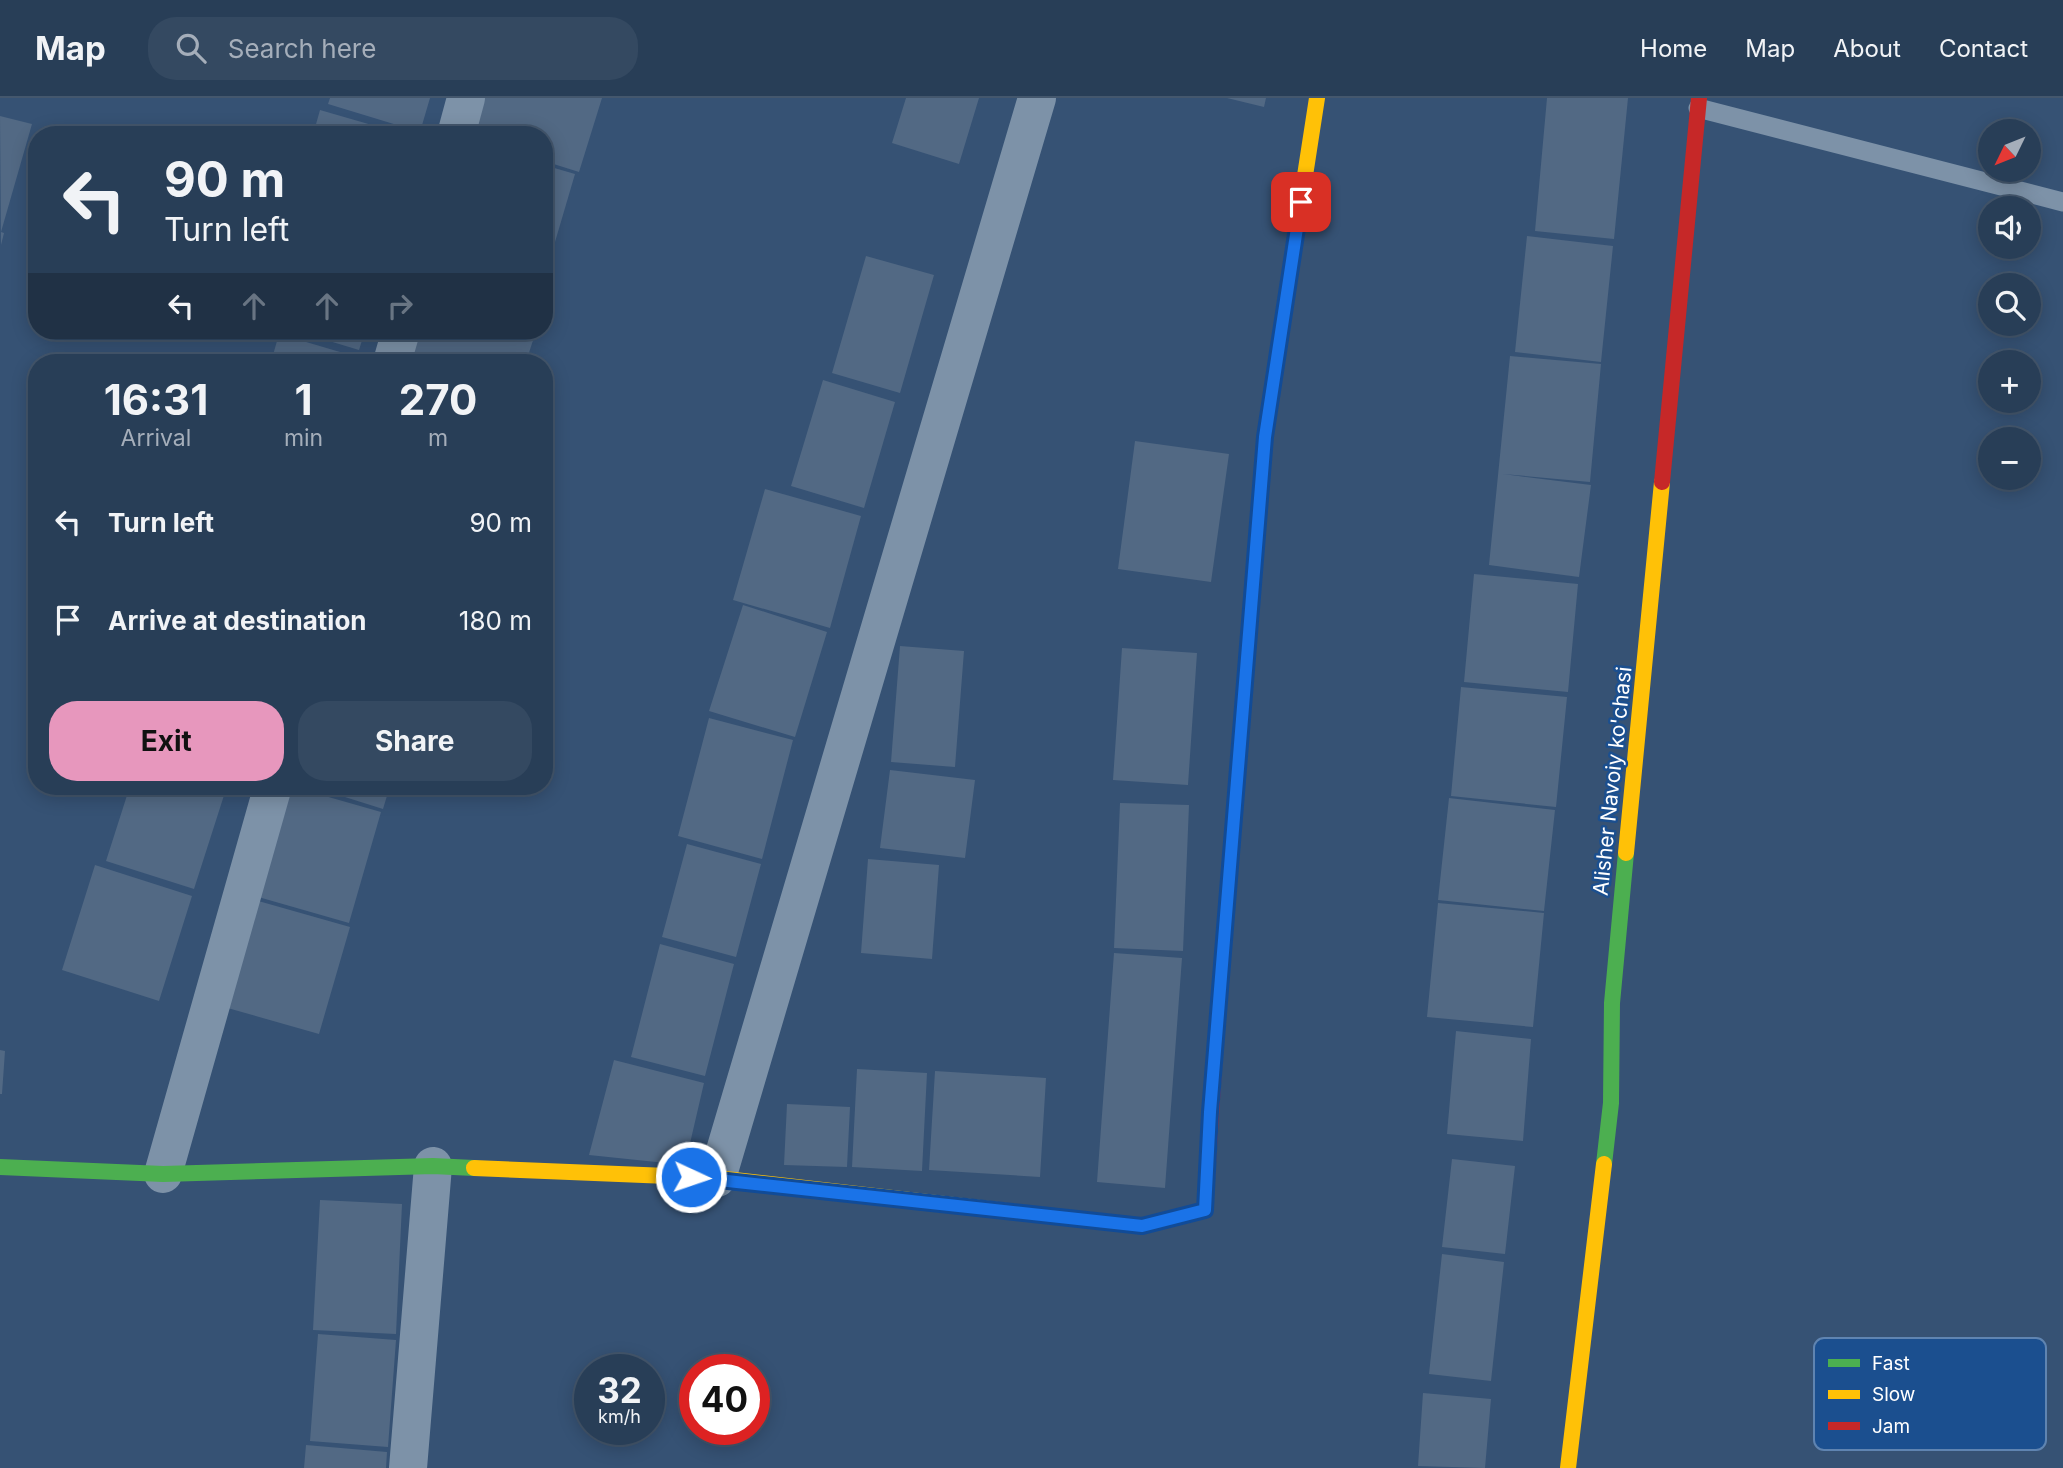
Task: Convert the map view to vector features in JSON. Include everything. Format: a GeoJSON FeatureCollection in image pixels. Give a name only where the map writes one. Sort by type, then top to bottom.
{"type":"FeatureCollection","features":[{"type":"Feature","properties":{"kind":"street"},"geometry":{"type":"LineString","coordinates":[[458,126],[466,98]]}},
{"type":"Feature","properties":{"kind":"street"},"geometry":{"type":"LineString","coordinates":[[717,1178],[1037,98]]}},
{"type":"Feature","properties":{"kind":"street"},"geometry":{"type":"LineString","coordinates":[[0,1167],[163,1174],[433,1166],[717,1178],[1142,1226],[1205,1210],[1211,1098],[1265,437],[1317,98]]}},
{"type":"Feature","properties":{"kind":"street","name":"Alisher Navoiy ko'chasi"},"geometry":{"type":"LineString","coordinates":[[1568,1468],[1611,1103],[1612,1003],[1699,103]]}},
{"type":"Feature","properties":{"kind":"street"},"geometry":{"type":"LineString","coordinates":[[163,1174],[270,795]]}},
{"type":"Feature","properties":{"kind":"street"},"geometry":{"type":"LineString","coordinates":[[408,1468],[433,1166]]}},
{"type":"Feature","properties":{"kind":"lane"},"geometry":{"type":"LineString","coordinates":[[1699,103],[2063,202]]}},
{"type":"Feature","properties":{"kind":"building"},"geometry":{"type":"Polygon","coordinates":[[[330,98],[430,98],[422,126],[400,126],[328,104],[330,98]]]}},
{"type":"Feature","properties":{"kind":"building"},"geometry":{"type":"Polygon","coordinates":[[[481,98],[602,98],[579,172],[553,164],[553,126],[472,126],[481,98]]]}},
{"type":"Feature","properties":{"kind":"building"},"geometry":{"type":"Polygon","coordinates":[[[906,98],[979,98],[959,164],[892,143],[906,98]]]}},
{"type":"Feature","properties":{"kind":"building"},"geometry":{"type":"Polygon","coordinates":[[[1227,98],[1266,98],[1264,107],[1227,98]]]}},
{"type":"Feature","properties":{"kind":"building"},"geometry":{"type":"Polygon","coordinates":[[[1547,98],[1628,98],[1614,239],[1535,231],[1547,98]]]}},
{"type":"Feature","properties":{"kind":"building"},"geometry":{"type":"Polygon","coordinates":[[[320,110],[375,126],[316,126],[320,110]]]}},
{"type":"Feature","properties":{"kind":"building"},"geometry":{"type":"Polygon","coordinates":[[[0,116],[32,124],[28,126],[28,138],[1,232],[4,233],[1,245],[0,116]]]}},
{"type":"Feature","properties":{"kind":"building"},"geometry":{"type":"Polygon","coordinates":[[[553,168],[575,174],[553,249],[553,168]]]}},
{"type":"Feature","properties":{"kind":"building"},"geometry":{"type":"Polygon","coordinates":[[[1527,236],[1613,246],[1601,362],[1515,352],[1527,236]]]}},
{"type":"Feature","properties":{"kind":"building"},"geometry":{"type":"Polygon","coordinates":[[[866,256],[934,275],[900,393],[832,373],[866,256]]]}},
{"type":"Feature","properties":{"kind":"building"},"geometry":{"type":"Polygon","coordinates":[[[277,340],[299,340],[347,354],[273,354],[277,340]]]}},
{"type":"Feature","properties":{"kind":"building"},"geometry":{"type":"Polygon","coordinates":[[[326,340],[362,340],[359,350],[326,340]]]}},
{"type":"Feature","properties":{"kind":"building"},"geometry":{"type":"Polygon","coordinates":[[[408,340],[533,340],[529,354],[404,353],[408,340]]]}},
{"type":"Feature","properties":{"kind":"building"},"geometry":{"type":"Polygon","coordinates":[[[1510,356],[1601,364],[1590,482],[1503,474],[1591,485],[1579,577],[1489,565],[1510,356]]]}},
{"type":"Feature","properties":{"kind":"building"},"geometry":{"type":"Polygon","coordinates":[[[823,380],[895,402],[864,508],[791,486],[823,380]]]}},
{"type":"Feature","properties":{"kind":"building"},"geometry":{"type":"Polygon","coordinates":[[[1135,441],[1229,454],[1211,582],[1118,569],[1135,441]]]}},
{"type":"Feature","properties":{"kind":"building"},"geometry":{"type":"Polygon","coordinates":[[[765,489],[861,516],[830,628],[733,600],[765,489]]]}},
{"type":"Feature","properties":{"kind":"building"},"geometry":{"type":"Polygon","coordinates":[[[1474,574],[1578,584],[1568,692],[1464,682],[1474,574]]]}},
{"type":"Feature","properties":{"kind":"building"},"geometry":{"type":"Polygon","coordinates":[[[743,605],[827,632],[795,737],[709,711],[743,605]]]}},
{"type":"Feature","properties":{"kind":"building"},"geometry":{"type":"Polygon","coordinates":[[[900,646],[964,651],[955,767],[891,762],[900,646]]]}},
{"type":"Feature","properties":{"kind":"building"},"geometry":{"type":"Polygon","coordinates":[[[1122,648],[1197,653],[1188,785],[1113,780],[1122,648]]]}},
{"type":"Feature","properties":{"kind":"building"},"geometry":{"type":"Polygon","coordinates":[[[1461,687],[1567,697],[1556,807],[1451,796],[1461,687]]]}},
{"type":"Feature","properties":{"kind":"building"},"geometry":{"type":"Polygon","coordinates":[[[709,718],[793,740],[762,859],[678,836],[709,718]]]}},
{"type":"Feature","properties":{"kind":"building"},"geometry":{"type":"Polygon","coordinates":[[[890,770],[975,780],[965,858],[880,848],[890,770]]]}},
{"type":"Feature","properties":{"kind":"building"},"geometry":{"type":"Polygon","coordinates":[[[127,795],[224,795],[194,889],[106,861],[127,795]]]}},
{"type":"Feature","properties":{"kind":"building"},"geometry":{"type":"Polygon","coordinates":[[[286,795],[322,795],[381,812],[349,923],[248,894],[286,795]]]}},
{"type":"Feature","properties":{"kind":"building"},"geometry":{"type":"Polygon","coordinates":[[[339,795],[387,795],[383,809],[339,795]]]}},
{"type":"Feature","properties":{"kind":"building"},"geometry":{"type":"Polygon","coordinates":[[[1449,798],[1555,810],[1544,911],[1438,900],[1449,798]]]}},
{"type":"Feature","properties":{"kind":"building"},"geometry":{"type":"Polygon","coordinates":[[[1120,803],[1189,805],[1183,951],[1114,948],[1120,803]]]}},
{"type":"Feature","properties":{"kind":"building"},"geometry":{"type":"Polygon","coordinates":[[[687,844],[761,864],[736,957],[662,937],[687,844]]]}},
{"type":"Feature","properties":{"kind":"building"},"geometry":{"type":"Polygon","coordinates":[[[868,859],[939,865],[932,959],[861,953],[868,859]]]}},
{"type":"Feature","properties":{"kind":"building"},"geometry":{"type":"Polygon","coordinates":[[[95,865],[192,896],[159,1001],[62,970],[95,865]]]}},
{"type":"Feature","properties":{"kind":"building"},"geometry":{"type":"Polygon","coordinates":[[[248,898],[350,927],[319,1034],[217,1005],[248,898]]]}},
{"type":"Feature","properties":{"kind":"building"},"geometry":{"type":"Polygon","coordinates":[[[1438,903],[1544,913],[1533,1027],[1427,1017],[1438,903]]]}},
{"type":"Feature","properties":{"kind":"building"},"geometry":{"type":"Polygon","coordinates":[[[660,944],[734,964],[705,1076],[631,1057],[660,944]]]}},
{"type":"Feature","properties":{"kind":"building"},"geometry":{"type":"Polygon","coordinates":[[[1114,953],[1182,958],[1165,1188],[1097,1182],[1114,953]]]}},
{"type":"Feature","properties":{"kind":"building"},"geometry":{"type":"Polygon","coordinates":[[[1456,1031],[1531,1039],[1523,1141],[1447,1134],[1456,1031]]]}},
{"type":"Feature","properties":{"kind":"building"},"geometry":{"type":"Polygon","coordinates":[[[0,1050],[5,1051],[2,1094],[0,1094],[0,1050]]]}},
{"type":"Feature","properties":{"kind":"building"},"geometry":{"type":"Polygon","coordinates":[[[614,1060],[704,1083],[685,1165],[589,1155],[614,1060]]]}},
{"type":"Feature","properties":{"kind":"building"},"geometry":{"type":"Polygon","coordinates":[[[857,1069],[927,1073],[922,1171],[852,1167],[857,1069]]]}},
{"type":"Feature","properties":{"kind":"building"},"geometry":{"type":"Polygon","coordinates":[[[935,1071],[1046,1078],[1040,1177],[929,1170],[935,1071]]]}},
{"type":"Feature","properties":{"kind":"building"},"geometry":{"type":"Polygon","coordinates":[[[787,1104],[850,1107],[847,1167],[784,1165],[787,1104]]]}},
{"type":"Feature","properties":{"kind":"building"},"geometry":{"type":"Polygon","coordinates":[[[1452,1159],[1515,1166],[1505,1254],[1442,1247],[1452,1159]]]}},
{"type":"Feature","properties":{"kind":"building"},"geometry":{"type":"Polygon","coordinates":[[[320,1200],[402,1204],[396,1334],[313,1330],[320,1200]]]}},
{"type":"Feature","properties":{"kind":"building"},"geometry":{"type":"Polygon","coordinates":[[[1442,1254],[1504,1262],[1491,1381],[1429,1374],[1442,1254]]]}},
{"type":"Feature","properties":{"kind":"building"},"geometry":{"type":"Polygon","coordinates":[[[318,1334],[396,1340],[388,1447],[310,1441],[318,1334]]]}},
{"type":"Feature","properties":{"kind":"building"},"geometry":{"type":"Polygon","coordinates":[[[1423,1393],[1491,1399],[1485,1468],[1418,1466],[1423,1393]]]}},
{"type":"Feature","properties":{"kind":"building"},"geometry":{"type":"Polygon","coordinates":[[[306,1445],[387,1452],[386,1468],[304,1468],[306,1445]]]}},
{"type":"Feature","properties":{"kind":"traffic: fast"},"geometry":{"type":"LineString","coordinates":[[1604,1164],[1611,1103],[1612,1003],[1626,853]]}},
{"type":"Feature","properties":{"kind":"traffic: fast"},"geometry":{"type":"LineString","coordinates":[[0,1167],[163,1174],[433,1166],[474,1168]]}},
{"type":"Feature","properties":{"kind":"traffic: slow"},"geometry":{"type":"LineString","coordinates":[[1285,305],[1317,98]]}},
{"type":"Feature","properties":{"kind":"traffic: slow"},"geometry":{"type":"LineString","coordinates":[[1626,853],[1662,482]]}},
{"type":"Feature","properties":{"kind":"traffic: slow"},"geometry":{"type":"LineString","coordinates":[[1215,1052],[1240,744]]}},
{"type":"Feature","properties":{"kind":"traffic: slow"},"geometry":{"type":"LineString","coordinates":[[1568,1468],[1604,1164]]}},
{"type":"Feature","properties":{"kind":"traffic: slow"},"geometry":{"type":"LineString","coordinates":[[474,1168],[717,1178],[1051,1216]]}},
{"type":"Feature","properties":{"kind":"traffic: jam"},"geometry":{"type":"LineString","coordinates":[[1662,482],[1699,98]]}},
{"type":"Feature","properties":{"kind":"traffic: jam"},"geometry":{"type":"LineString","coordinates":[[1240,744],[1265,437],[1285,305]]}},
{"type":"Feature","properties":{"kind":"traffic: jam"},"geometry":{"type":"LineString","coordinates":[[1051,1216],[1142,1226],[1205,1210],[1215,1052]]}},
{"type":"Feature","properties":{"kind":"route"},"geometry":{"type":"LineString","coordinates":[[691,1177],[1142,1226],[1205,1210],[1210,1112],[1265,437],[1301,202]]}}]}
